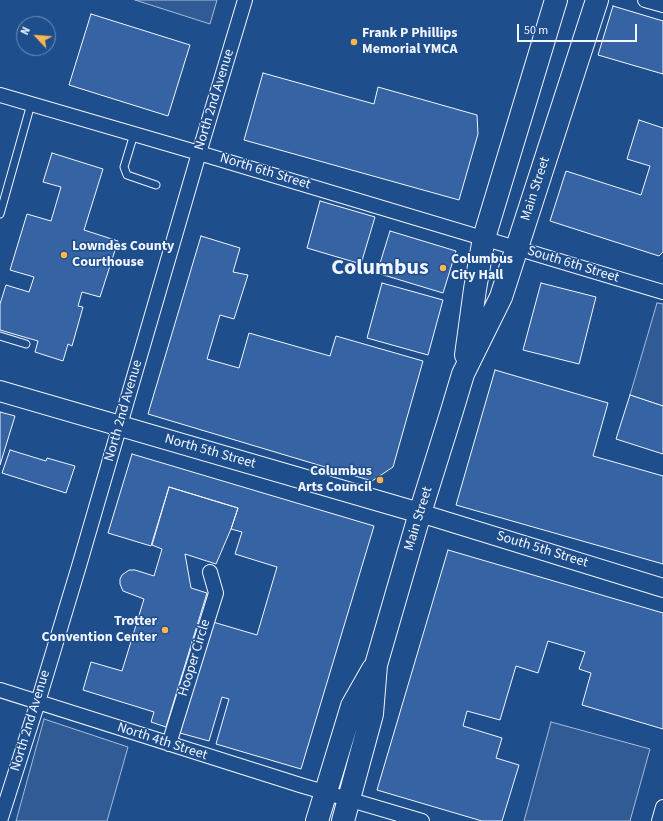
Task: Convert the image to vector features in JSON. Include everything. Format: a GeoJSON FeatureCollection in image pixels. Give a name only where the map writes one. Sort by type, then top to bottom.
{"type":"FeatureCollection","features":[{"type":"Feature","properties":{"kind":"main road","name":"Main Street"},"geometry":{"type":"LineString","coordinates":[[463,374],[484,238],[556,0]]}},
{"type":"Feature","properties":{"kind":"main road","name":"Main Street"},"geometry":{"type":"LineString","coordinates":[[343,821],[372,714],[376,665],[420,513],[463,374],[501,297],[597,0]]}},
{"type":"Feature","properties":{"kind":"main road","name":"North 5th Street"},"geometry":{"type":"LineString","coordinates":[[0,391],[420,513]]}},
{"type":"Feature","properties":{"kind":"main road","name":"Main Street"},"geometry":{"type":"LineString","coordinates":[[317,821],[352,706],[376,665]]}},
{"type":"Feature","properties":{"kind":"street","name":"North 2nd Avenue"},"geometry":{"type":"LineString","coordinates":[[0,821],[38,702],[245,0]]}},
{"type":"Feature","properties":{"kind":"street"},"geometry":{"type":"LineString","coordinates":[[645,0],[663,5]]}},
{"type":"Feature","properties":{"kind":"street","name":"North 6th Street"},"geometry":{"type":"LineString","coordinates":[[0,95],[484,238]]}},
{"type":"Feature","properties":{"kind":"street","name":"South 6th Street"},"geometry":{"type":"LineString","coordinates":[[484,238],[663,292]]}},
{"type":"Feature","properties":{"kind":"street","name":"South 5th Street"},"geometry":{"type":"LineString","coordinates":[[420,513],[663,588]]}},
{"type":"Feature","properties":{"kind":"street","name":"Hooper Circle"},"geometry":{"type":"LineString","coordinates":[[169,744],[216,593],[210,572]]}},
{"type":"Feature","properties":{"kind":"street","name":"North 4th Street"},"geometry":{"type":"LineString","coordinates":[[0,690],[349,800],[422,821]]}},
{"type":"Feature","properties":{"kind":"street"},"geometry":{"type":"LineString","coordinates":[[659,821],[663,807]]}},
{"type":"Feature","properties":{"kind":"lane"},"geometry":{"type":"LineString","coordinates":[[0,214],[31,104]]}},
{"type":"Feature","properties":{"kind":"lane"},"geometry":{"type":"LineString","coordinates":[[134,134],[124,167],[127,175],[156,185]]}},
{"type":"Feature","properties":{"kind":"lane"},"geometry":{"type":"LineString","coordinates":[[0,336],[26,344]]}},
{"type":"Feature","properties":{"kind":"shaded area"},"geometry":{"type":"Polygon","coordinates":[[[135,0],[217,0],[210,24],[135,0]]]}},
{"type":"Feature","properties":{"kind":"shaded area"},"geometry":{"type":"Polygon","coordinates":[[[657,303],[663,304],[663,406],[630,395],[657,303]]]}},
{"type":"Feature","properties":{"kind":"shaded area"},"geometry":{"type":"Polygon","coordinates":[[[44,719],[128,747],[107,821],[16,821],[44,719]]]}},
{"type":"Feature","properties":{"kind":"shaded area"},"geometry":{"type":"Polygon","coordinates":[[[551,722],[650,749],[630,821],[524,821],[551,722]]]}},
{"type":"Feature","properties":{"kind":"building"},"geometry":{"type":"Polygon","coordinates":[[[613,6],[663,21],[663,74],[598,55],[613,6]]]}},
{"type":"Feature","properties":{"kind":"building"},"geometry":{"type":"Polygon","coordinates":[[[91,14],[190,45],[168,116],[69,85],[91,14]]]}},
{"type":"Feature","properties":{"kind":"building"},"geometry":{"type":"Polygon","coordinates":[[[263,73],[374,104],[378,87],[477,115],[478,134],[459,200],[244,140],[263,73]]]}},
{"type":"Feature","properties":{"kind":"building"},"geometry":{"type":"Polygon","coordinates":[[[639,120],[663,128],[663,252],[659,256],[550,221],[566,171],[641,195],[650,166],[627,159],[639,120]]]}},
{"type":"Feature","properties":{"kind":"building","name":"Lowndes County Courthouse"},"geometry":{"type":"Polygon","coordinates":[[[52,153],[103,169],[84,230],[118,241],[100,297],[82,292],[78,306],[83,307],[72,346],[68,344],[63,361],[35,352],[38,341],[0,330],[0,304],[6,285],[29,292],[34,277],[10,270],[27,214],[51,221],[61,187],[43,182],[52,153]]]}},
{"type":"Feature","properties":{"kind":"building"},"geometry":{"type":"Polygon","coordinates":[[[320,201],[375,217],[361,264],[307,248],[320,201]]]}},
{"type":"Feature","properties":{"kind":"building"},"geometry":{"type":"Polygon","coordinates":[[[390,231],[456,251],[443,293],[377,273],[390,231]]]}},
{"type":"Feature","properties":{"kind":"building"},"geometry":{"type":"Polygon","coordinates":[[[201,236],[240,248],[233,272],[248,275],[234,319],[220,315],[207,359],[239,368],[249,333],[330,356],[336,336],[423,361],[393,467],[372,481],[148,414],[201,236]]]}},
{"type":"Feature","properties":{"kind":"building"},"geometry":{"type":"Polygon","coordinates":[[[382,283],[443,300],[428,355],[367,338],[382,283]]]}},
{"type":"Feature","properties":{"kind":"building"},"geometry":{"type":"Polygon","coordinates":[[[541,283],[596,297],[579,364],[523,350],[541,283]]]}},
{"type":"Feature","properties":{"kind":"building"},"geometry":{"type":"Polygon","coordinates":[[[495,370],[608,403],[593,456],[663,476],[663,564],[456,505],[495,370]]]}},
{"type":"Feature","properties":{"kind":"building"},"geometry":{"type":"Polygon","coordinates":[[[630,395],[663,406],[663,454],[616,439],[630,395]]]}},
{"type":"Feature","properties":{"kind":"building"},"geometry":{"type":"Polygon","coordinates":[[[0,412],[15,416],[0,465],[0,412]]]}},
{"type":"Feature","properties":{"kind":"building"},"geometry":{"type":"Polygon","coordinates":[[[10,450],[46,461],[47,458],[75,466],[66,493],[2,473],[10,450]]]}},
{"type":"Feature","properties":{"kind":"building"},"geometry":{"type":"Polygon","coordinates":[[[132,454],[374,526],[301,769],[216,744],[229,699],[222,697],[209,741],[180,733],[213,622],[257,635],[277,567],[235,554],[242,532],[231,529],[238,508],[169,487],[151,546],[108,533],[132,454]]]}},
{"type":"Feature","properties":{"kind":"building","name":"Trotter Convention Center"},"geometry":{"type":"Polygon","coordinates":[[[169,487],[238,508],[216,564],[185,554],[191,588],[207,593],[166,727],[151,722],[154,712],[83,690],[91,662],[122,671],[144,599],[123,591],[120,584],[120,579],[122,575],[129,570],[135,570],[154,576],[162,549],[152,545],[169,487]]]}},
{"type":"Feature","properties":{"kind":"building"},"geometry":{"type":"Polygon","coordinates":[[[448,550],[663,613],[663,729],[582,705],[591,673],[579,669],[585,652],[548,641],[538,673],[516,666],[500,720],[467,711],[463,726],[502,738],[496,758],[519,765],[502,821],[482,821],[377,790],[448,550]]]}},
{"type":"Feature","properties":{"kind":"place","name":"Frank P Phillips Memorial YMCA"},"geometry":{"type":"Point","coordinates":[354,42]}},
{"type":"Feature","properties":{"kind":"place","name":"Lowndes County Courthouse"},"geometry":{"type":"Point","coordinates":[64,255]}},
{"type":"Feature","properties":{"kind":"place","name":"Columbus City Hall"},"geometry":{"type":"Point","coordinates":[443,268]}},
{"type":"Feature","properties":{"kind":"place","name":"Columbus Arts Council"},"geometry":{"type":"Point","coordinates":[380,480]}},
{"type":"Feature","properties":{"kind":"place","name":"Trotter Convention Center"},"geometry":{"type":"Point","coordinates":[165,630]}},
{"type":"Feature","properties":{"kind":"district","name":"Columbus"},"geometry":{"type":"Point","coordinates":[380,269]}}]}
